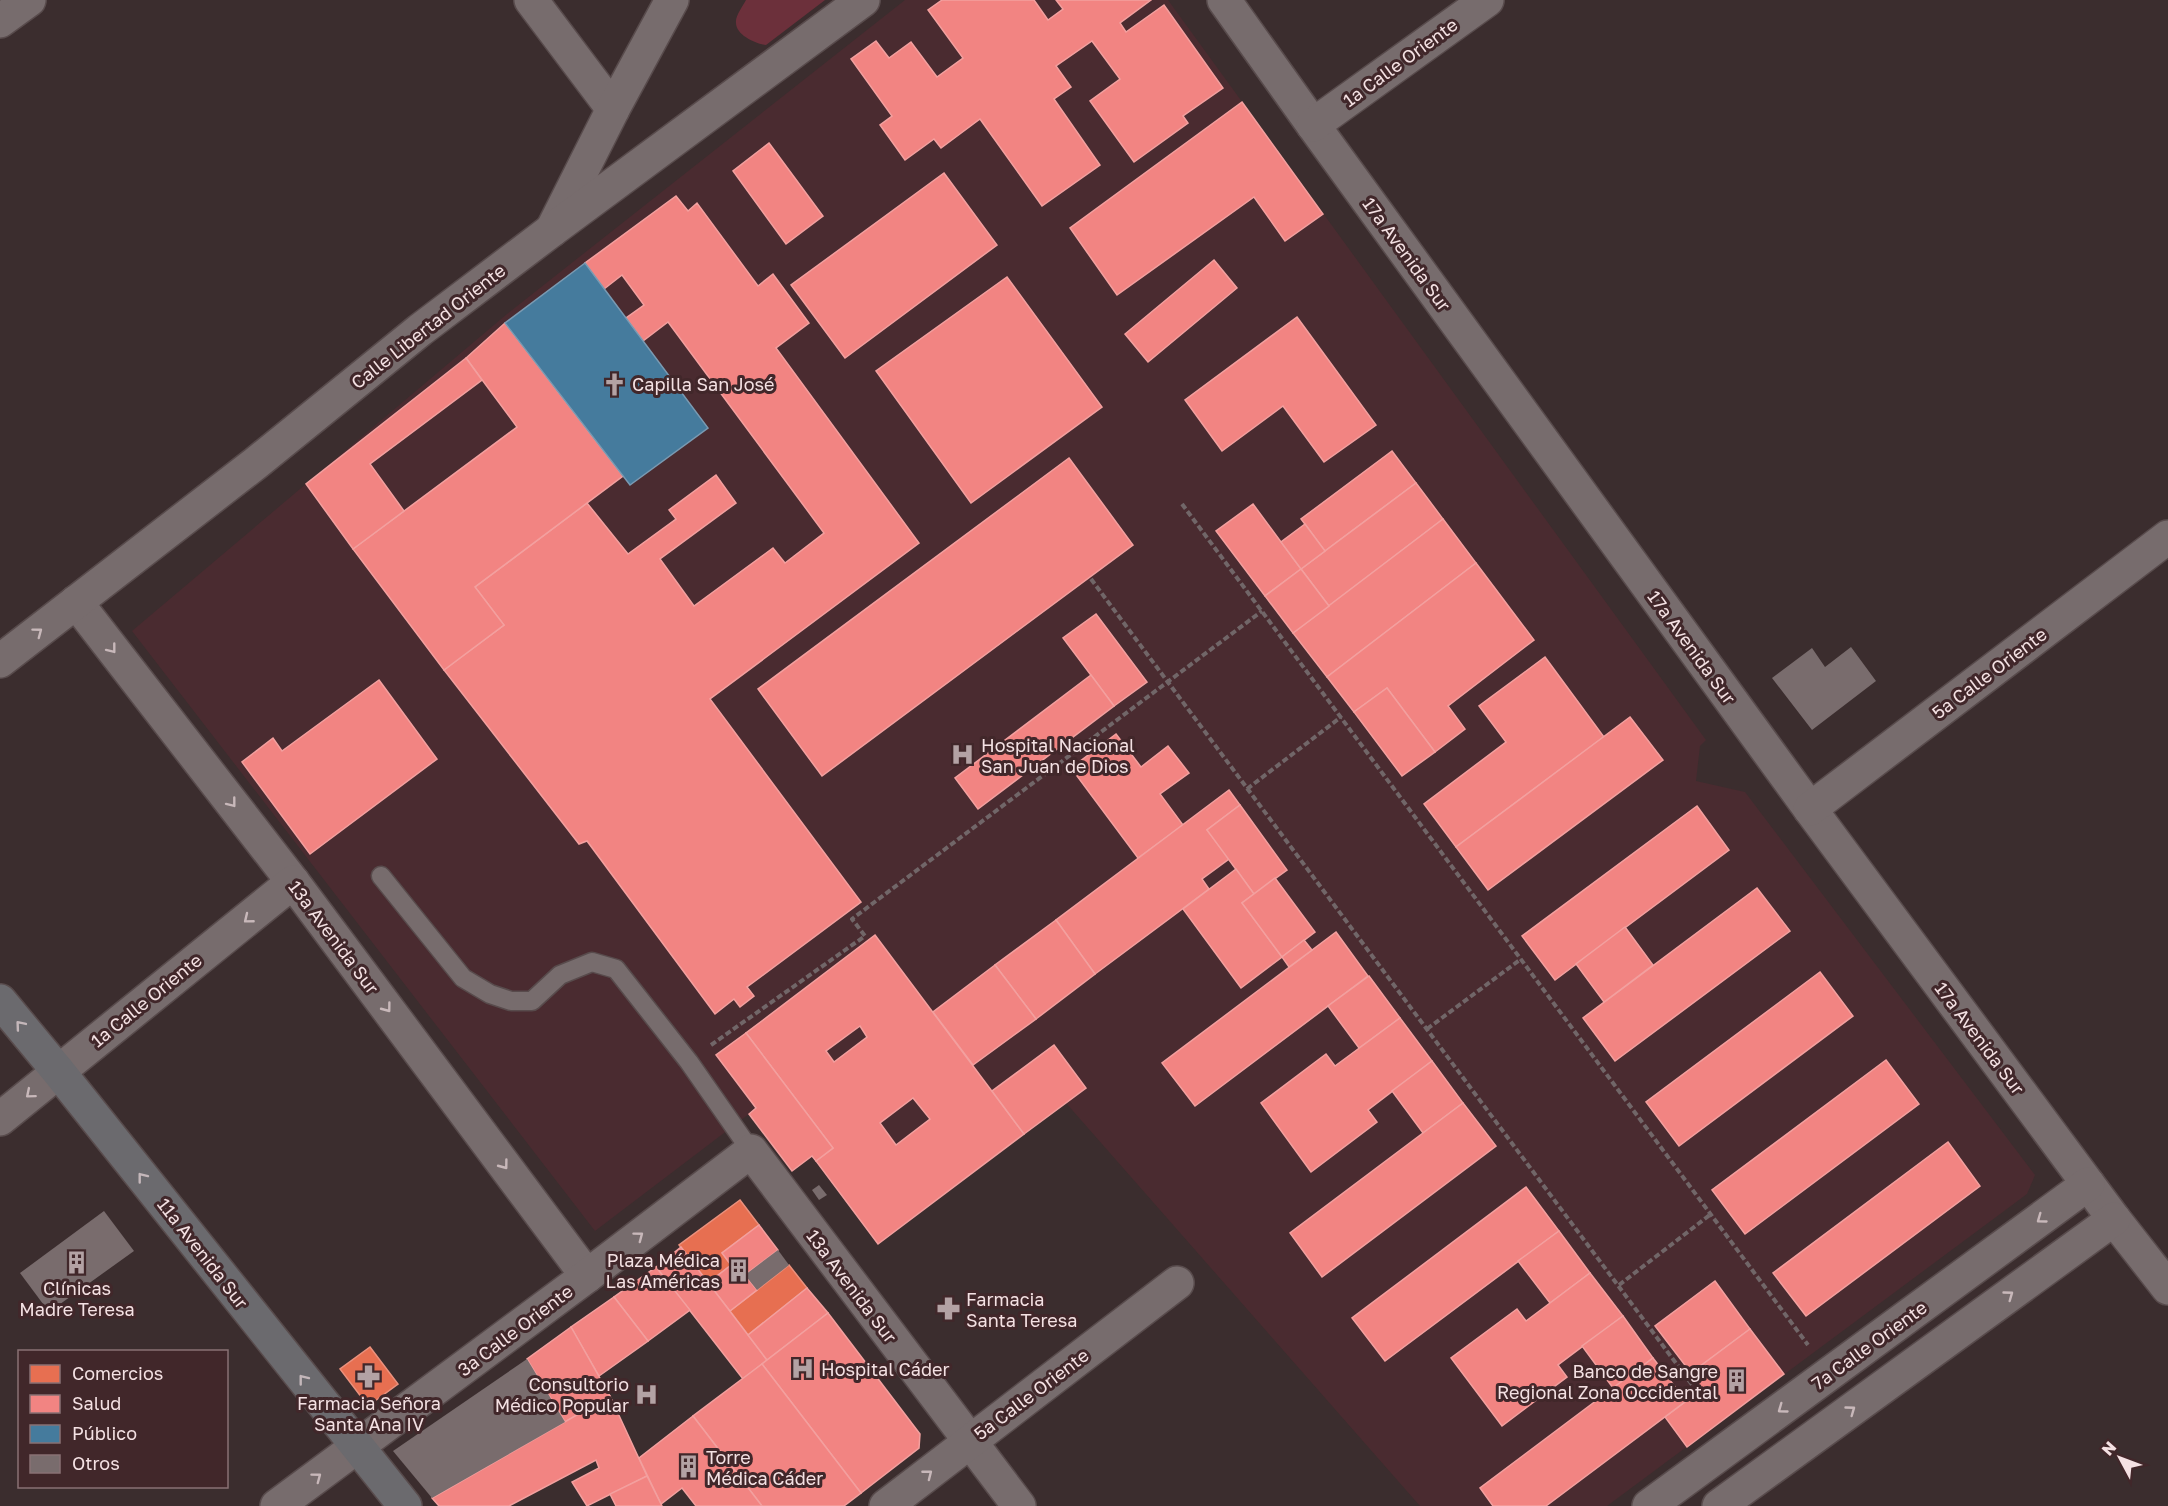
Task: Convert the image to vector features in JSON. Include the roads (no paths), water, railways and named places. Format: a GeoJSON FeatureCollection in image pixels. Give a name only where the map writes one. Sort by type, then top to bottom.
{"type":"FeatureCollection","features":[{"type":"Feature","properties":{"kind":"main road","name":"11a Avenida Sur"},"geometry":{"type":"LineString","coordinates":[[0,1001],[405,1506]]}},
{"type":"Feature","properties":{"kind":"street"},"geometry":{"type":"LineString","coordinates":[[0,21],[29,0]]}},
{"type":"Feature","properties":{"kind":"street"},"geometry":{"type":"LineString","coordinates":[[531,0],[613,109]]}},
{"type":"Feature","properties":{"kind":"street"},"geometry":{"type":"LineString","coordinates":[[552,230],[613,109],[672,0]]}},
{"type":"Feature","properties":{"kind":"street","name":"Calle Libertad Oriente"},"geometry":{"type":"LineString","coordinates":[[0,661],[256,463],[420,330],[863,0]]}},
{"type":"Feature","properties":{"kind":"street","name":"17a Avenida Sur"},"geometry":{"type":"LineString","coordinates":[[1224,0],[1810,809],[2114,1219],[2168,1288]]}},
{"type":"Feature","properties":{"kind":"street","name":"1a Calle Oriente"},"geometry":{"type":"LineString","coordinates":[[1313,125],[1487,0]]}},
{"type":"Feature","properties":{"kind":"street","name":"5a Calle Oriente"},"geometry":{"type":"LineString","coordinates":[[1810,809],[2168,537]]}},
{"type":"Feature","properties":{"kind":"street","name":"13a Avenida Sur"},"geometry":{"type":"LineString","coordinates":[[76,602],[293,882],[587,1276]]}},
{"type":"Feature","properties":{"kind":"street","name":"1a Calle Oriente"},"geometry":{"type":"LineString","coordinates":[[0,1119],[293,882]]}},
{"type":"Feature","properties":{"kind":"street","name":"13a Avenida Sur"},"geometry":{"type":"LineString","coordinates":[[751,1151],[1019,1506]]}},
{"type":"Feature","properties":{"kind":"street","name":"3a Calle Oriente"},"geometry":{"type":"LineString","coordinates":[[277,1506],[751,1151]]}},
{"type":"Feature","properties":{"kind":"street","name":"7a Calle Oriente"},"geometry":{"type":"LineString","coordinates":[[1661,1503],[2088,1184]]}},
{"type":"Feature","properties":{"kind":"street"},"geometry":{"type":"LineString","coordinates":[[1719,1506],[2114,1219]]}},
{"type":"Feature","properties":{"kind":"street","name":"5a Calle Oriente"},"geometry":{"type":"LineString","coordinates":[[886,1506],[1177,1282]]}},
{"type":"Feature","properties":{"kind":"lane"},"geometry":{"type":"LineString","coordinates":[[381,876],[463,978],[490,994],[510,1001],[532,1001],[560,975],[592,962],[616,969],[689,1062],[751,1151]]}},
{"type":"Feature","properties":{"kind":"place","name":"Capilla San José"},"geometry":{"type":"Point","coordinates":[614,384]}},
{"type":"Feature","properties":{"kind":"place","name":"Hospital Nacional San Juan de Dios"},"geometry":{"type":"Point","coordinates":[963,755]}},
{"type":"Feature","properties":{"kind":"place","name":"Clínicas Madre Teresa"},"geometry":{"type":"Point","coordinates":[77,1262]}},
{"type":"Feature","properties":{"kind":"place","name":"Plaza Médica Las Américas"},"geometry":{"type":"Point","coordinates":[738,1270]}},
{"type":"Feature","properties":{"kind":"place","name":"Farmacia Santa Teresa"},"geometry":{"type":"Point","coordinates":[948,1309]}},
{"type":"Feature","properties":{"kind":"place","name":"Hospital Cáder"},"geometry":{"type":"Point","coordinates":[803,1369]}},
{"type":"Feature","properties":{"kind":"place","name":"Farmacia Señora Santa Ana IV"},"geometry":{"type":"Point","coordinates":[369,1377]}},
{"type":"Feature","properties":{"kind":"place","name":"Banco de Sangre Regional Zona Occidental"},"geometry":{"type":"Point","coordinates":[1736,1381]}},
{"type":"Feature","properties":{"kind":"place","name":"Consultorio Médico Popular"},"geometry":{"type":"Point","coordinates":[647,1394]}},
{"type":"Feature","properties":{"kind":"place","name":"Torre Médica Cáder"},"geometry":{"type":"Point","coordinates":[688,1467]}}]}
